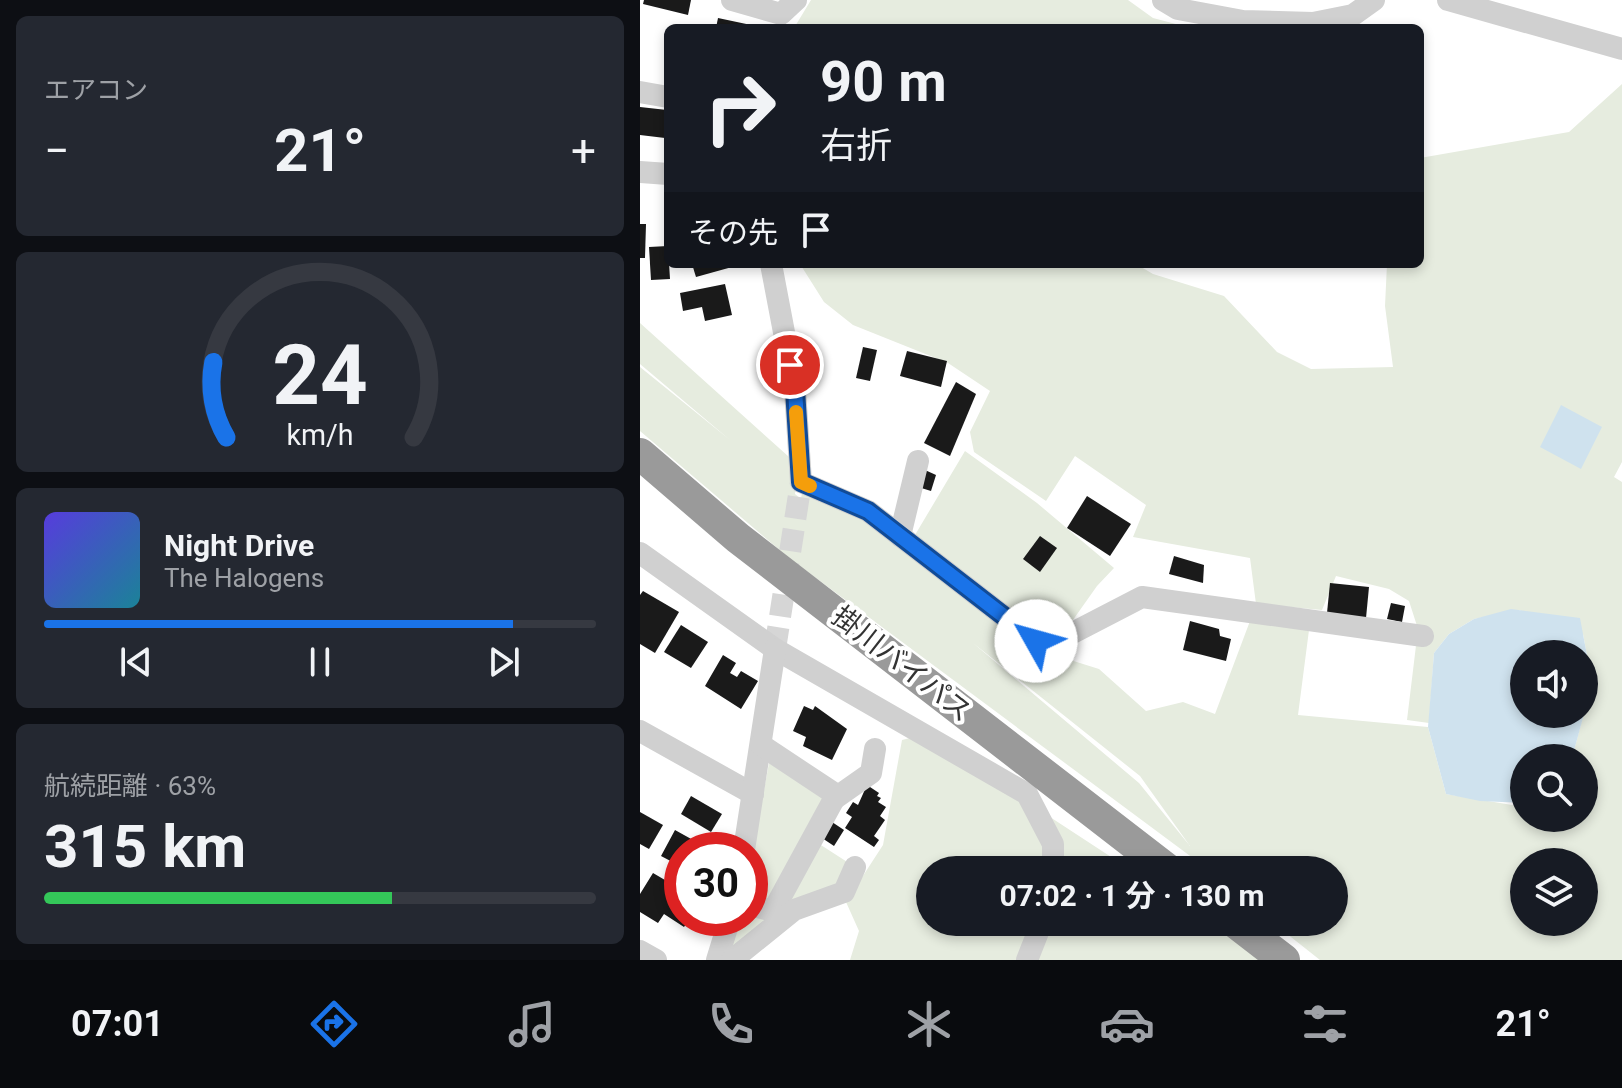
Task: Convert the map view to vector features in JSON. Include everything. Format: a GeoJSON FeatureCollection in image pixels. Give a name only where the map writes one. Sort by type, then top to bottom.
{"type":"FeatureCollection","features":[{"type":"Feature","properties":{"kind":"highway","name":"掛川バイパス"},"geometry":{"type":"LineString","coordinates":[[640,454],[738,538],[1150,856]]}},
{"type":"Feature","properties":{"kind":"highway"},"geometry":{"type":"LineString","coordinates":[[1253,936],[1284,960]]}},
{"type":"Feature","properties":{"kind":"street"},"geometry":{"type":"LineString","coordinates":[[732,0],[785,10]]}},
{"type":"Feature","properties":{"kind":"street"},"geometry":{"type":"LineString","coordinates":[[1163,0],[1178,9],[1243,21],[1313,23],[1353,15],[1374,0]]}},
{"type":"Feature","properties":{"kind":"street"},"geometry":{"type":"LineString","coordinates":[[1448,0],[1622,49]]}},
{"type":"Feature","properties":{"kind":"street"},"geometry":{"type":"LineString","coordinates":[[640,92],[664,96]]}},
{"type":"Feature","properties":{"kind":"street"},"geometry":{"type":"LineString","coordinates":[[640,172],[664,174]]}},
{"type":"Feature","properties":{"kind":"street"},"geometry":{"type":"LineString","coordinates":[[772,268],[795,390],[801,482],[868,511],[1036,641],[1057,641],[1142,597],[1423,636]]}},
{"type":"Feature","properties":{"kind":"street"},"geometry":{"type":"LineString","coordinates":[[900,536],[918,461]]}},
{"type":"Feature","properties":{"kind":"street"},"geometry":{"type":"LineString","coordinates":[[640,553],[775,649],[1027,794],[1053,844],[1053,856]]}},
{"type":"Feature","properties":{"kind":"street"},"geometry":{"type":"LineString","coordinates":[[747,832],[775,649]]}},
{"type":"Feature","properties":{"kind":"street"},"geometry":{"type":"LineString","coordinates":[[640,731],[753,794]]}},
{"type":"Feature","properties":{"kind":"street"},"geometry":{"type":"LineString","coordinates":[[761,745],[832,792],[834,799]]}},
{"type":"Feature","properties":{"kind":"street"},"geometry":{"type":"LineString","coordinates":[[768,910],[773,911],[834,799],[871,773],[875,749]]}},
{"type":"Feature","properties":{"kind":"street"},"geometry":{"type":"LineString","coordinates":[[732,960],[794,910],[844,892],[855,867]]}},
{"type":"Feature","properties":{"kind":"street"},"geometry":{"type":"LineString","coordinates":[[717,960],[724,936]]}},
{"type":"Feature","properties":{"kind":"street"},"geometry":{"type":"LineString","coordinates":[[1027,960],[1036,936]]}},
{"type":"Feature","properties":{"kind":"street"},"geometry":{"type":"LineString","coordinates":[[640,951],[656,960]]}},
{"type":"Feature","properties":{"kind":"shaded area"},"geometry":{"type":"Polygon","coordinates":[[[811,0],[1128,0],[1153,18],[1176,24],[796,24],[811,0]]]}},
{"type":"Feature","properties":{"kind":"shaded area"},"geometry":{"type":"Polygon","coordinates":[[[1622,84],[1622,462],[1614,477],[1622,482],[1622,960],[1320,960],[1290,936],[1348,936],[1348,856],[1190,856],[789,558],[640,431],[640,367],[730,440],[640,364],[640,323],[798,465],[795,494],[801,499],[803,486],[864,517],[1032,648],[1099,669],[1146,711],[1183,702],[1215,714],[1250,621],[1309,630],[1298,715],[1428,727],[1446,794],[1510,805],[1510,832],[1598,832],[1598,744],[1576,744],[1580,728],[1598,728],[1598,640],[1584,640],[1583,634],[1519,610],[1474,619],[1449,634],[1434,653],[1429,723],[1407,720],[1418,629],[1409,601],[1389,589],[1336,576],[1322,610],[1256,604],[1250,558],[1133,537],[1146,505],[1075,456],[1046,501],[974,452],[970,432],[990,391],[948,363],[853,325],[824,302],[803,268],[1143,268],[1224,296],[1277,352],[1311,369],[1393,367],[1385,306],[1387,268],[1424,268],[1424,157],[1569,132],[1622,84]],[[973,643],[1139,783],[1190,846],[1140,776],[973,643]]]}},
{"type":"Feature","properties":{"kind":"shaded area"},"geometry":{"type":"Polygon","coordinates":[[[965,451],[1037,503],[1114,568],[1097,586],[1063,634],[1030,628],[915,535],[965,451]]]}},
{"type":"Feature","properties":{"kind":"shaded area"},"geometry":{"type":"Polygon","coordinates":[[[910,738],[1015,794],[1110,856],[916,856],[916,936],[1231,936],[1267,960],[850,960],[859,931],[846,902],[883,845],[902,740],[910,738]]]}},
{"type":"Feature","properties":{"kind":"shaded area"},"geometry":{"type":"Polygon","coordinates":[[[769,763],[833,804],[810,838],[855,867],[844,892],[729,960],[734,936],[768,936],[768,832],[756,832],[769,763]]]}},
{"type":"Feature","properties":{"kind":"water"},"geometry":{"type":"Polygon","coordinates":[[[1561,405],[1602,427],[1581,469],[1540,447],[1561,405]]]}},
{"type":"Feature","properties":{"kind":"water"},"geometry":{"type":"Polygon","coordinates":[[[1511,609],[1580,618],[1584,640],[1510,640],[1510,728],[1580,728],[1576,744],[1510,744],[1510,802],[1480,801],[1446,794],[1428,727],[1434,653],[1449,634],[1474,619],[1511,609]]]}},
{"type":"Feature","properties":{"kind":"building"},"geometry":{"type":"Polygon","coordinates":[[[644,0],[691,0],[688,15],[643,4],[644,0]]]}},
{"type":"Feature","properties":{"kind":"building"},"geometry":{"type":"Polygon","coordinates":[[[718,18],[746,24],[717,24],[718,18]]]}},
{"type":"Feature","properties":{"kind":"building"},"geometry":{"type":"Polygon","coordinates":[[[640,107],[664,110],[664,138],[640,135],[640,107]]]}},
{"type":"Feature","properties":{"kind":"building"},"geometry":{"type":"Polygon","coordinates":[[[640,224],[646,224],[645,258],[640,258],[640,224]]]}},
{"type":"Feature","properties":{"kind":"building"},"geometry":{"type":"Polygon","coordinates":[[[664,246],[664,268],[669,268],[670,279],[651,280],[649,247],[664,246]]]}},
{"type":"Feature","properties":{"kind":"building"},"geometry":{"type":"Polygon","coordinates":[[[693,268],[728,268],[696,277],[693,268]]]}},
{"type":"Feature","properties":{"kind":"building"},"geometry":{"type":"Polygon","coordinates":[[[725,284],[732,315],[705,321],[702,307],[683,311],[680,293],[725,284]]]}},
{"type":"Feature","properties":{"kind":"building"},"geometry":{"type":"Polygon","coordinates":[[[863,347],[877,350],[870,381],[856,378],[863,347]]]}},
{"type":"Feature","properties":{"kind":"building"},"geometry":{"type":"Polygon","coordinates":[[[907,351],[947,361],[941,387],[900,376],[907,351]]]}},
{"type":"Feature","properties":{"kind":"building"},"geometry":{"type":"Polygon","coordinates":[[[956,382],[976,394],[950,456],[924,443],[956,382]]]}},
{"type":"Feature","properties":{"kind":"building"},"geometry":{"type":"Polygon","coordinates":[[[925,470],[936,475],[931,491],[918,487],[925,470]]]}},
{"type":"Feature","properties":{"kind":"building"},"geometry":{"type":"Polygon","coordinates":[[[1087,496],[1131,524],[1110,556],[1067,528],[1087,496]]]}},
{"type":"Feature","properties":{"kind":"building"},"geometry":{"type":"Polygon","coordinates":[[[1040,536],[1057,548],[1040,572],[1023,559],[1040,536]]]}},
{"type":"Feature","properties":{"kind":"building"},"geometry":{"type":"Polygon","coordinates":[[[1174,556],[1204,565],[1203,583],[1169,574],[1174,556]]]}},
{"type":"Feature","properties":{"kind":"building"},"geometry":{"type":"Polygon","coordinates":[[[1330,583],[1369,587],[1366,618],[1327,613],[1330,583]]]}},
{"type":"Feature","properties":{"kind":"building"},"geometry":{"type":"Polygon","coordinates":[[[643,591],[679,612],[655,653],[640,644],[640,595],[643,591]]]}},
{"type":"Feature","properties":{"kind":"building"},"geometry":{"type":"Polygon","coordinates":[[[1391,603],[1405,606],[1402,622],[1387,619],[1391,603]]]}},
{"type":"Feature","properties":{"kind":"building"},"geometry":{"type":"Polygon","coordinates":[[[1190,621],[1219,629],[1220,636],[1231,639],[1226,661],[1183,650],[1190,621]]]}},
{"type":"Feature","properties":{"kind":"building"},"geometry":{"type":"Polygon","coordinates":[[[681,625],[708,642],[691,668],[664,652],[681,625]]]}},
{"type":"Feature","properties":{"kind":"building"},"geometry":{"type":"Polygon","coordinates":[[[723,655],[736,663],[730,673],[737,677],[741,671],[758,681],[741,709],[705,686],[723,655]]]}},
{"type":"Feature","properties":{"kind":"building"},"geometry":{"type":"Polygon","coordinates":[[[804,706],[813,710],[815,706],[847,729],[832,760],[803,746],[806,737],[793,731],[804,706]]]}},
{"type":"Feature","properties":{"kind":"building"},"geometry":{"type":"Polygon","coordinates":[[[867,785],[879,793],[877,796],[881,798],[878,802],[886,807],[880,816],[885,820],[874,836],[879,840],[874,847],[845,828],[852,817],[846,813],[853,802],[858,805],[867,785]]]}},
{"type":"Feature","properties":{"kind":"building"},"geometry":{"type":"Polygon","coordinates":[[[691,796],[722,814],[711,832],[681,814],[691,796]]]}},
{"type":"Feature","properties":{"kind":"building"},"geometry":{"type":"Polygon","coordinates":[[[640,812],[663,825],[649,849],[640,844],[640,812]]]}},
{"type":"Feature","properties":{"kind":"building"},"geometry":{"type":"Polygon","coordinates":[[[832,822],[844,830],[834,846],[822,838],[832,822]]]}},
{"type":"Feature","properties":{"kind":"building"},"geometry":{"type":"Polygon","coordinates":[[[653,873],[664,879],[664,914],[658,923],[640,912],[640,894],[653,873]]]}},
{"type":"Feature","properties":{"kind":"tunnel"},"geometry":{"type":"LineString","coordinates":[[775,649],[801,482]]}},
{"type":"Feature","properties":{"kind":"slow traffic"},"geometry":{"type":"LineString","coordinates":[[796,412],[801,482],[810,486]]}},
{"type":"Feature","properties":{"kind":"route"},"geometry":{"type":"LineString","coordinates":[[790,365],[795,390],[801,482],[868,511],[1036,641]]}}]}
